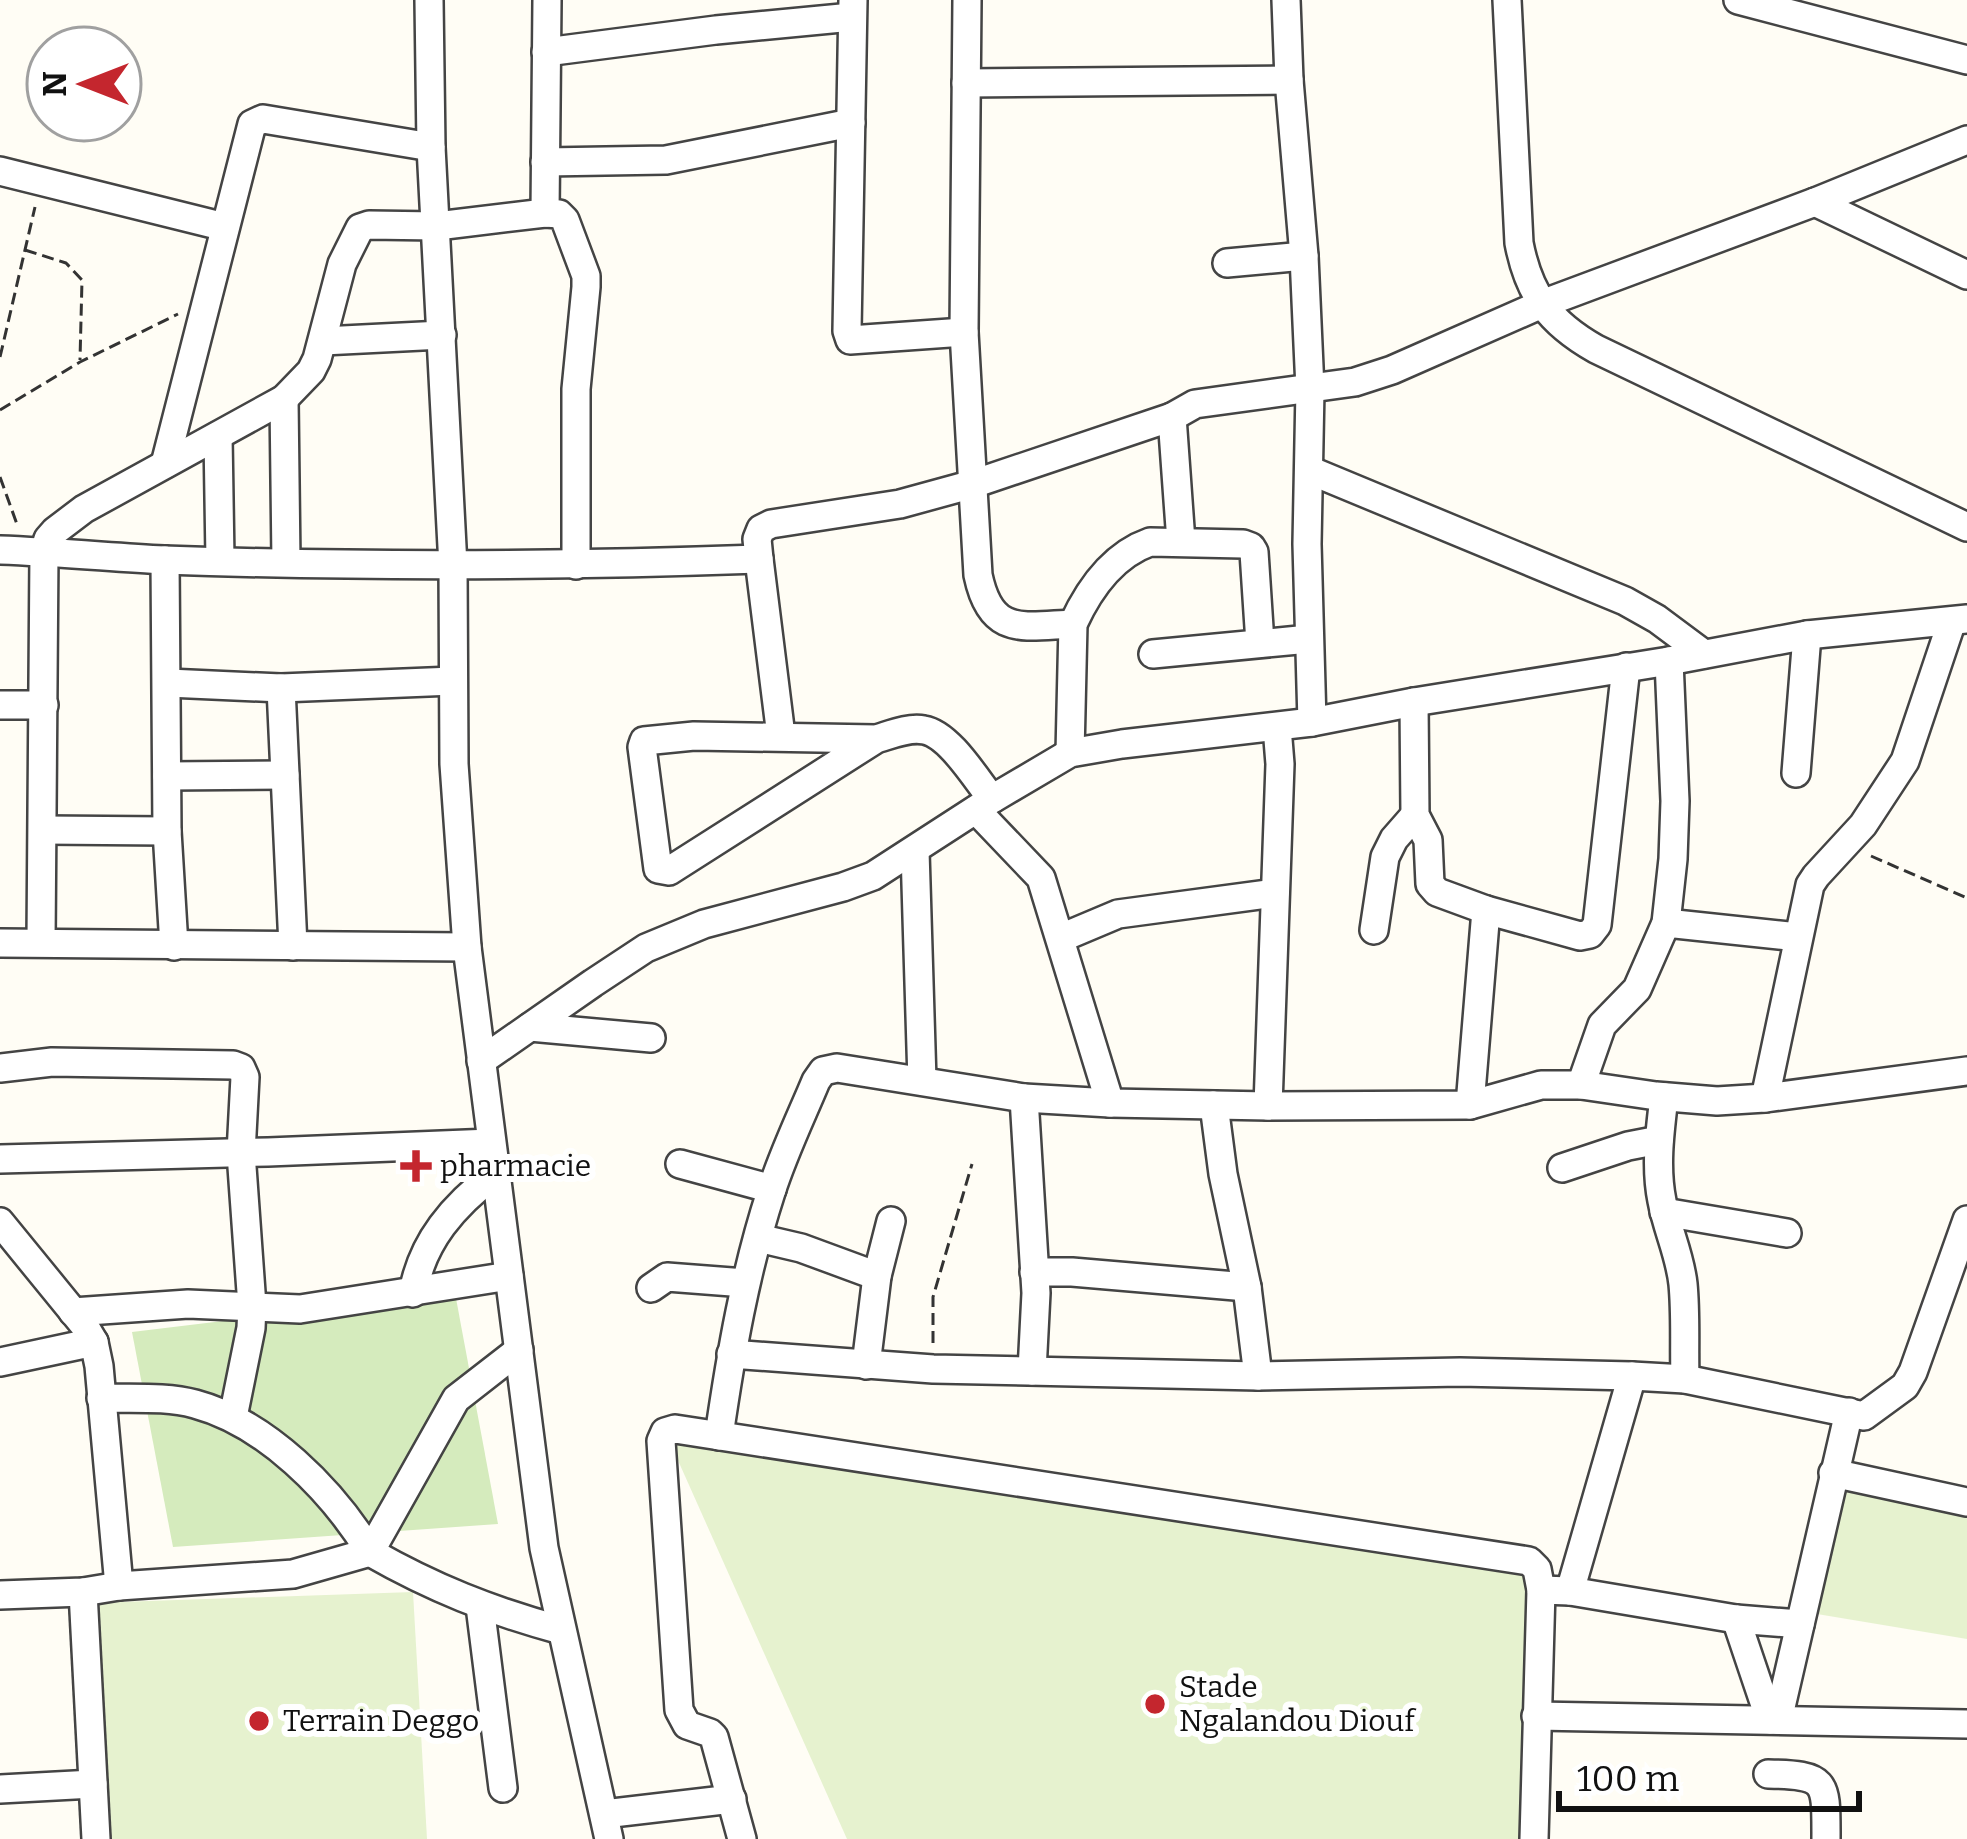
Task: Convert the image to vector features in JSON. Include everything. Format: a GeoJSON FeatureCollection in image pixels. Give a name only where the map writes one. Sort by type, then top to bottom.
{"type":"FeatureCollection","features":[{"type":"Feature","properties":{"kind":"street"},"geometry":{"type":"LineString","coordinates":[[429,0],[431,147],[453,566],[454,764],[467,947],[544,1548],[606,1827],[732,1799]]}},
{"type":"Feature","properties":{"kind":"street"},"geometry":{"type":"LineString","coordinates":[[545,213],[547,0]]}},
{"type":"Feature","properties":{"kind":"street"},"geometry":{"type":"LineString","coordinates":[[716,30],[732,0]]}},
{"type":"Feature","properties":{"kind":"street"},"geometry":{"type":"LineString","coordinates":[[967,0],[964,332],[978,575],[988,605],[1001,620],[1018,626],[1073,624]]}},
{"type":"Feature","properties":{"kind":"street"},"geometry":{"type":"LineString","coordinates":[[1286,0],[1310,389],[1312,722]]}},
{"type":"Feature","properties":{"kind":"street"},"geometry":{"type":"LineString","coordinates":[[1507,0],[1520,243],[1525,272],[1542,304],[1565,329],[1596,349],[1967,527]]}},
{"type":"Feature","properties":{"kind":"street"},"geometry":{"type":"LineString","coordinates":[[1738,0],[1824,11],[1967,60]]}},
{"type":"Feature","properties":{"kind":"street"},"geometry":{"type":"LineString","coordinates":[[546,52],[852,9],[850,340],[964,332]]}},
{"type":"Feature","properties":{"kind":"street"},"geometry":{"type":"LineString","coordinates":[[966,83],[1289,80]]}},
{"type":"Feature","properties":{"kind":"street"},"geometry":{"type":"LineString","coordinates":[[165,464],[252,124],[263,119],[431,147]]}},
{"type":"Feature","properties":{"kind":"street"},"geometry":{"type":"LineString","coordinates":[[545,162],[666,160],[851,123]]}},
{"type":"Feature","properties":{"kind":"street"},"geometry":{"type":"LineString","coordinates":[[781,736],[759,559],[761,529],[873,510],[973,484],[1172,417],[1195,404],[1355,382],[1542,304],[1967,140]]}},
{"type":"Feature","properties":{"kind":"street"},"geometry":{"type":"LineString","coordinates":[[0,171],[225,227]]}},
{"type":"Feature","properties":{"kind":"street"},"geometry":{"type":"LineString","coordinates":[[1815,202],[1967,275]]}},
{"type":"Feature","properties":{"kind":"street"},"geometry":{"type":"LineString","coordinates":[[24,551],[48,539],[84,509],[284,399],[310,371],[342,265],[360,228],[369,224],[437,226],[545,213],[559,214],[565,220],[586,276],[576,389],[576,566]]}},
{"type":"Feature","properties":{"kind":"street"},"geometry":{"type":"LineString","coordinates":[[1227,263],[1304,256]]}},
{"type":"Feature","properties":{"kind":"street"},"geometry":{"type":"LineString","coordinates":[[322,341],[442,335]]}},
{"type":"Feature","properties":{"kind":"street"},"geometry":{"type":"LineString","coordinates":[[284,399],[286,562]]}},
{"type":"Feature","properties":{"kind":"street"},"geometry":{"type":"LineString","coordinates":[[1172,417],[1180,542]]}},
{"type":"Feature","properties":{"kind":"street"},"geometry":{"type":"LineString","coordinates":[[218,436],[220,560]]}},
{"type":"Feature","properties":{"kind":"street"},"geometry":{"type":"LineString","coordinates":[[1309,470],[1625,601],[1704,654]]}},
{"type":"Feature","properties":{"kind":"street"},"geometry":{"type":"LineString","coordinates":[[1070,753],[1073,624],[1108,568],[1137,546],[1180,542],[1251,547],[1260,643]]}},
{"type":"Feature","properties":{"kind":"street"},"geometry":{"type":"LineString","coordinates":[[24,551],[165,560],[453,566],[759,559]]}},
{"type":"Feature","properties":{"kind":"street"},"geometry":{"type":"LineString","coordinates":[[24,551],[44,704],[41,942]]}},
{"type":"Feature","properties":{"kind":"street"},"geometry":{"type":"LineString","coordinates":[[165,560],[167,831],[173,946]]}},
{"type":"Feature","properties":{"kind":"street"},"geometry":{"type":"LineString","coordinates":[[482,1061],[662,940],[873,876],[1070,753],[1312,722],[1807,635],[1959,620],[1905,761],[1847,845],[1810,885],[1765,1098]]}},
{"type":"Feature","properties":{"kind":"street"},"geometry":{"type":"LineString","coordinates":[[1796,773],[1807,635]]}},
{"type":"Feature","properties":{"kind":"street"},"geometry":{"type":"LineString","coordinates":[[1154,654],[1309,639]]}},
{"type":"Feature","properties":{"kind":"street"},"geometry":{"type":"LineString","coordinates":[[1581,1085],[1602,1025],[1637,989],[1666,922],[1675,801],[1669,661]]}},
{"type":"Feature","properties":{"kind":"street"},"geometry":{"type":"LineString","coordinates":[[1414,702],[1415,815],[1428,841],[1430,884],[1437,892],[1486,910],[1580,936],[1590,934],[1597,925],[1626,667]]}},
{"type":"Feature","properties":{"kind":"street"},"geometry":{"type":"LineString","coordinates":[[168,682],[281,688],[453,681]]}},
{"type":"Feature","properties":{"kind":"street"},"geometry":{"type":"LineString","coordinates":[[281,688],[293,946]]}},
{"type":"Feature","properties":{"kind":"street"},"geometry":{"type":"LineString","coordinates":[[0,705],[44,704]]}},
{"type":"Feature","properties":{"kind":"street"},"geometry":{"type":"LineString","coordinates":[[1268,1106],[1280,764],[1277,727]]}},
{"type":"Feature","properties":{"kind":"street"},"geometry":{"type":"LineString","coordinates":[[876,739],[781,736],[644,741],[658,869],[669,871],[876,739],[908,730],[937,734],[1042,878],[1110,1103]]}},
{"type":"Feature","properties":{"kind":"street"},"geometry":{"type":"LineString","coordinates":[[167,776],[285,775]]}},
{"type":"Feature","properties":{"kind":"street"},"geometry":{"type":"LineString","coordinates":[[1374,930],[1385,857],[1415,815]]}},
{"type":"Feature","properties":{"kind":"street"},"geometry":{"type":"LineString","coordinates":[[43,830],[167,831]]}},
{"type":"Feature","properties":{"kind":"street"},"geometry":{"type":"LineString","coordinates":[[915,851],[922,1081]]}},
{"type":"Feature","properties":{"kind":"street"},"geometry":{"type":"LineString","coordinates":[[1061,938],[1118,914],[1275,893]]}},
{"type":"Feature","properties":{"kind":"street"},"geometry":{"type":"LineString","coordinates":[[1470,1105],[1486,910]]}},
{"type":"Feature","properties":{"kind":"street"},"geometry":{"type":"LineString","coordinates":[[1666,922],[1798,938]]}},
{"type":"Feature","properties":{"kind":"street"},"geometry":{"type":"LineString","coordinates":[[0,943],[467,947]]}},
{"type":"Feature","properties":{"kind":"street"},"geometry":{"type":"LineString","coordinates":[[530,1027],[651,1038]]}},
{"type":"Feature","properties":{"kind":"street"},"geometry":{"type":"LineString","coordinates":[[0,1067],[52,1062],[237,1066],[245,1077],[241,1153],[252,1306],[233,1417]]}},
{"type":"Feature","properties":{"kind":"street"},"geometry":{"type":"LineString","coordinates":[[719,1436],[745,1283],[772,1190],[823,1071],[837,1068],[1024,1098],[1268,1106],[1470,1105],[1541,1085],[1581,1085],[1717,1101],[1967,1071]]}},
{"type":"Feature","properties":{"kind":"street"},"geometry":{"type":"LineString","coordinates":[[1664,1097],[1660,1185],[1683,1284],[1685,1379]]}},
{"type":"Feature","properties":{"kind":"street"},"geometry":{"type":"LineString","coordinates":[[1024,1098],[1036,1307],[1031,1371]]}},
{"type":"Feature","properties":{"kind":"street"},"geometry":{"type":"LineString","coordinates":[[1214,1105],[1258,1376]]}},
{"type":"Feature","properties":{"kind":"street"},"geometry":{"type":"LineString","coordinates":[[1562,1168],[1659,1140]]}},
{"type":"Feature","properties":{"kind":"street"},"geometry":{"type":"LineString","coordinates":[[0,1159],[491,1143]]}},
{"type":"Feature","properties":{"kind":"street"},"geometry":{"type":"LineString","coordinates":[[680,1164],[772,1190]]}},
{"type":"Feature","properties":{"kind":"street"},"geometry":{"type":"LineString","coordinates":[[413,1293],[421,1261],[442,1223],[495,1174]]}},
{"type":"Feature","properties":{"kind":"street"},"geometry":{"type":"LineString","coordinates":[[1664,1212],[1786,1233]]}},
{"type":"Feature","properties":{"kind":"street"},"geometry":{"type":"LineString","coordinates":[[731,1354],[933,1369],[1258,1376],[1460,1372],[1632,1376],[1685,1379],[1864,1416],[1905,1386],[1913,1372],[1967,1220]]}},
{"type":"Feature","properties":{"kind":"street"},"geometry":{"type":"LineString","coordinates":[[866,1365],[877,1276],[891,1221]]}},
{"type":"Feature","properties":{"kind":"street"},"geometry":{"type":"LineString","coordinates":[[0,1222],[94,1342],[118,1586]]}},
{"type":"Feature","properties":{"kind":"street"},"geometry":{"type":"LineString","coordinates":[[758,1238],[802,1248],[877,1276]]}},
{"type":"Feature","properties":{"kind":"street"},"geometry":{"type":"LineString","coordinates":[[1034,1272],[1247,1287]]}},
{"type":"Feature","properties":{"kind":"street"},"geometry":{"type":"LineString","coordinates":[[73,1312],[188,1304],[300,1309],[509,1276]]}},
{"type":"Feature","properties":{"kind":"street"},"geometry":{"type":"LineString","coordinates":[[651,1288],[667,1277],[745,1283]]}},
{"type":"Feature","properties":{"kind":"street"},"geometry":{"type":"LineString","coordinates":[[0,1363],[94,1342]]}},
{"type":"Feature","properties":{"kind":"street"},"geometry":{"type":"LineString","coordinates":[[0,1595],[293,1574],[370,1552],[456,1399],[519,1351]]}},
{"type":"Feature","properties":{"kind":"street"},"geometry":{"type":"LineString","coordinates":[[1570,1591],[1632,1376]]}},
{"type":"Feature","properties":{"kind":"street"},"geometry":{"type":"LineString","coordinates":[[101,1398],[175,1400],[233,1417],[319,1484],[370,1552],[480,1606],[562,1630]]}},
{"type":"Feature","properties":{"kind":"street"},"geometry":{"type":"LineString","coordinates":[[1774,1720],[1849,1412]]}},
{"type":"Feature","properties":{"kind":"street"},"geometry":{"type":"LineString","coordinates":[[742,1839],[714,1737],[687,1726],[679,1710],[662,1441],[665,1432],[675,1430],[1529,1562],[1537,1569],[1541,1589],[1534,1839]]}},
{"type":"Feature","properties":{"kind":"street"},"geometry":{"type":"LineString","coordinates":[[1833,1473],[1967,1502]]}},
{"type":"Feature","properties":{"kind":"street"},"geometry":{"type":"LineString","coordinates":[[1541,1589],[1799,1624]]}},
{"type":"Feature","properties":{"kind":"street"},"geometry":{"type":"LineString","coordinates":[[83,1592],[95,1839]]}},
{"type":"Feature","properties":{"kind":"street"},"geometry":{"type":"LineString","coordinates":[[480,1606],[502,1788]]}},
{"type":"Feature","properties":{"kind":"street"},"geometry":{"type":"LineString","coordinates":[[1736,1619],[1774,1720]]}},
{"type":"Feature","properties":{"kind":"street"},"geometry":{"type":"LineString","coordinates":[[1536,1716],[1967,1724]]}},
{"type":"Feature","properties":{"kind":"street"},"geometry":{"type":"LineString","coordinates":[[1768,1774],[1807,1775],[1821,1786],[1826,1839]]}},
{"type":"Feature","properties":{"kind":"street"},"geometry":{"type":"LineString","coordinates":[[0,1789],[93,1784]]}},
{"type":"Feature","properties":{"kind":"path"},"geometry":{"type":"LineString","coordinates":[[0,357],[41,181]]}},
{"type":"Feature","properties":{"kind":"path"},"geometry":{"type":"LineString","coordinates":[[24,250],[66,263],[82,280],[80,362]]}},
{"type":"Feature","properties":{"kind":"path"},"geometry":{"type":"LineString","coordinates":[[0,410],[80,362],[207,299]]}},
{"type":"Feature","properties":{"kind":"path"},"geometry":{"type":"LineString","coordinates":[[0,477],[24,551]]}},
{"type":"Feature","properties":{"kind":"path"},"geometry":{"type":"LineString","coordinates":[[1847,845],[1967,898]]}},
{"type":"Feature","properties":{"kind":"path"},"geometry":{"type":"LineString","coordinates":[[933,1369],[933,1297],[972,1164]]}},
{"type":"Feature","properties":{"kind":"green space"},"geometry":{"type":"Polygon","coordinates":[[[455,1293],[498,1524],[173,1547],[132,1332],[455,1293]]]}},
{"type":"Feature","properties":{"kind":"green space","name":"Stade Ngalandou Diouf"},"geometry":{"type":"Polygon","coordinates":[[[668,1438],[1527,1570],[1521,1839],[847,1839],[668,1438]]]}},
{"type":"Feature","properties":{"kind":"green space"},"geometry":{"type":"Polygon","coordinates":[[[1836,1474],[1967,1500],[1967,1639],[1805,1612],[1836,1474]]]}},
{"type":"Feature","properties":{"kind":"green space","name":"Terrain Deggo"},"geometry":{"type":"Polygon","coordinates":[[[413,1592],[427,1839],[104,1839],[91,1603],[413,1592]]]}},
{"type":"Feature","properties":{"kind":"place","name":"pharmacie"},"geometry":{"type":"Point","coordinates":[416,1166]}},
{"type":"Feature","properties":{"kind":"place","name":"Stade Ngalandou Diouf"},"geometry":{"type":"Point","coordinates":[1155,1704]}},
{"type":"Feature","properties":{"kind":"place","name":"Terrain Deggo"},"geometry":{"type":"Point","coordinates":[259,1721]}}]}
